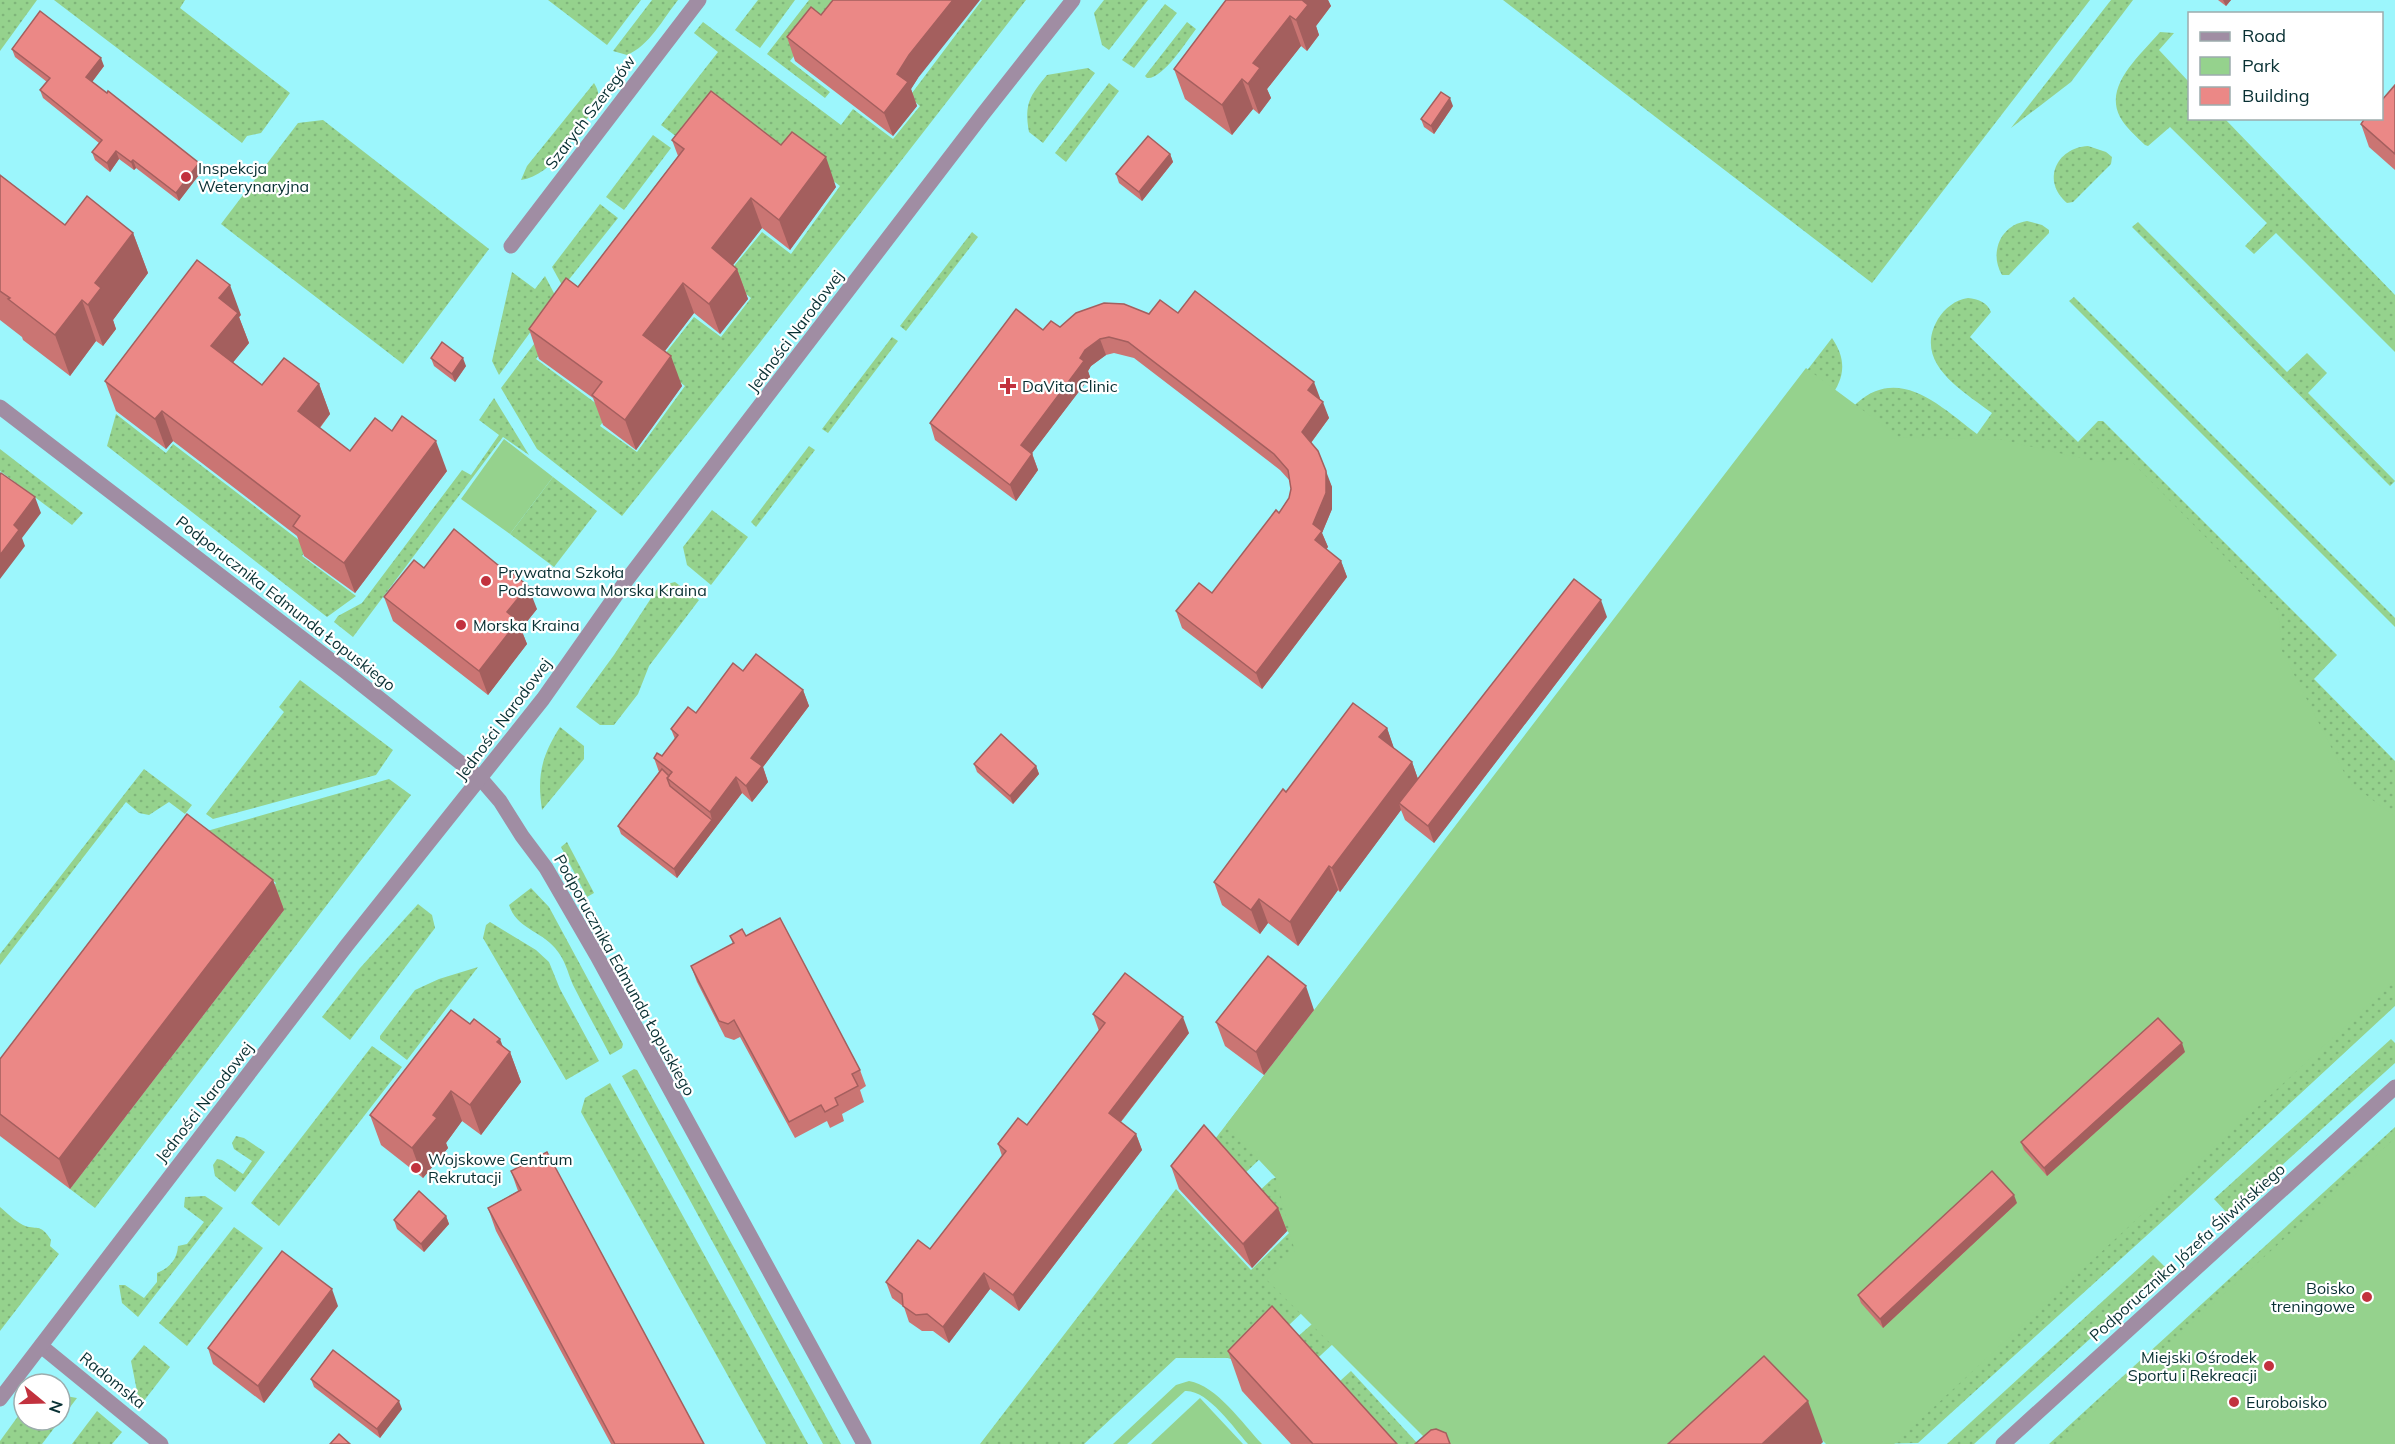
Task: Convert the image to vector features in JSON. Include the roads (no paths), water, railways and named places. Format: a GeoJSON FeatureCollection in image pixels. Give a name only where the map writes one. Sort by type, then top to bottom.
{"type":"FeatureCollection","features":[{"type":"Feature","properties":{"kind":"street","name":"Szarych Szeregów"},"geometry":{"type":"LineString","coordinates":[[511,246],[699,0]]}},
{"type":"Feature","properties":{"kind":"street","name":"Jedności Narodowej"},"geometry":{"type":"LineString","coordinates":[[0,1399],[340,954],[543,699],[626,581],[983,114],[1073,0]]}},
{"type":"Feature","properties":{"kind":"street","name":"Podporucznika Edmunda Łopuskiego"},"geometry":{"type":"LineString","coordinates":[[0,407],[363,685],[481,779],[501,801],[522,836],[546,868],[597,956],[864,1444]]}},
{"type":"Feature","properties":{"kind":"street","name":"Podporucznika Józefa Śliwińskiego"},"geometry":{"type":"LineString","coordinates":[[2003,1444],[2395,1087]]}},
{"type":"Feature","properties":{"kind":"street","name":"Radomska"},"geometry":{"type":"LineString","coordinates":[[41,1346],[161,1444]]}},
{"type":"Feature","properties":{"kind":"place","name":"Inspekcja Weterynaryjna"},"geometry":{"type":"Point","coordinates":[186,177]}},
{"type":"Feature","properties":{"kind":"place","name":"DaVita Clinic"},"geometry":{"type":"Point","coordinates":[1008,386]}},
{"type":"Feature","properties":{"kind":"place","name":"Prywatna Szkoła Podstawowa Morska Kraina"},"geometry":{"type":"Point","coordinates":[486,581]}},
{"type":"Feature","properties":{"kind":"place","name":"Morska Kraina"},"geometry":{"type":"Point","coordinates":[461,625]}},
{"type":"Feature","properties":{"kind":"place","name":"Wojskowe Centrum Rekrutacji"},"geometry":{"type":"Point","coordinates":[416,1168]}},
{"type":"Feature","properties":{"kind":"place","name":"Boisko treningowe"},"geometry":{"type":"Point","coordinates":[2367,1297]}},
{"type":"Feature","properties":{"kind":"place","name":"Miejski Ośrodek Sportu i Rekreacji"},"geometry":{"type":"Point","coordinates":[2269,1366]}},
{"type":"Feature","properties":{"kind":"place","name":"Euroboisko"},"geometry":{"type":"Point","coordinates":[2234,1402]}}]}
